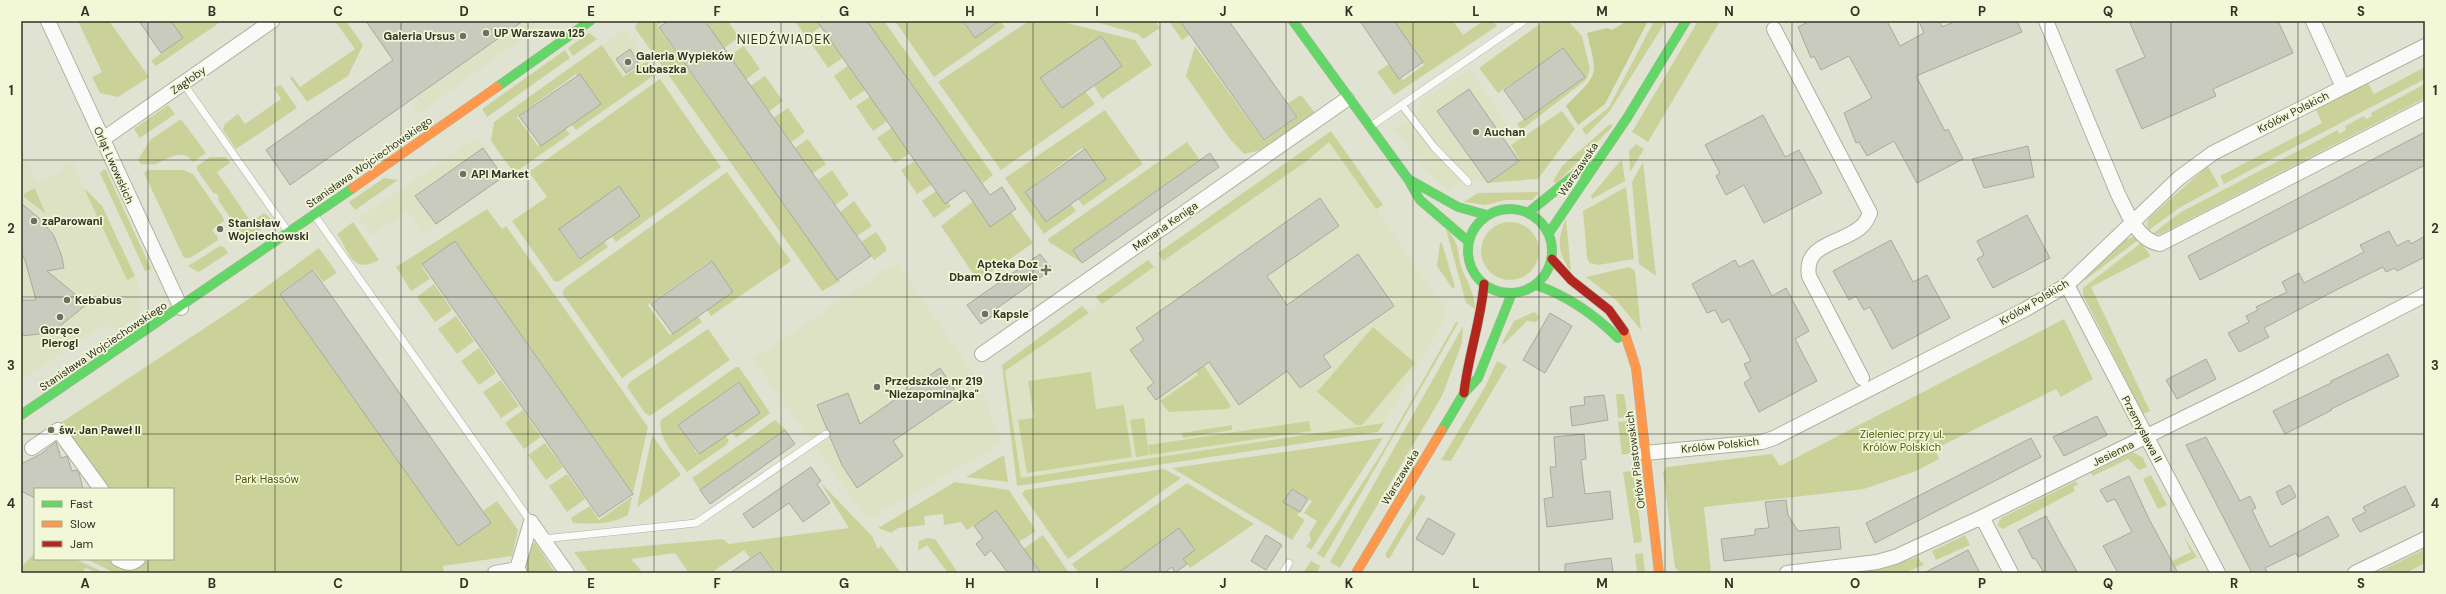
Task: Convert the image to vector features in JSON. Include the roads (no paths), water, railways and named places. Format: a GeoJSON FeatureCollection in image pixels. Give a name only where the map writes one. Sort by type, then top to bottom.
{"type":"FeatureCollection","features":[{"type":"Feature","properties":{"kind":"street","name":"Orląt Lwowskich"},"geometry":{"type":"LineString","coordinates":[[48,21],[182,308]]}},
{"type":"Feature","properties":{"kind":"street","name":"Zagłoby"},"geometry":{"type":"LineString","coordinates":[[103,139],[272,21]]}},
{"type":"Feature","properties":{"kind":"street","name":"Stanisława Wojciechowskiego"},"geometry":{"type":"LineString","coordinates":[[21,414],[182,308],[590,21]]}},
{"type":"Feature","properties":{"kind":"street"},"geometry":{"type":"LineString","coordinates":[[1293,21],[1347,99],[1408,179],[1420,200],[1461,233],[1469,242]]}},
{"type":"Feature","properties":{"kind":"street","name":"Warszawska"},"geometry":{"type":"LineString","coordinates":[[1549,233],[1627,118],[1686,21]]}},
{"type":"Feature","properties":{"kind":"street"},"geometry":{"type":"LineString","coordinates":[[2046,21],[2132,222],[2153,243],[2160,244],[2425,108]]}},
{"type":"Feature","properties":{"kind":"street"},"geometry":{"type":"LineString","coordinates":[[2313,21],[2343,87]]}},
{"type":"Feature","properties":{"kind":"street"},"geometry":{"type":"LineString","coordinates":[[1774,29],[1870,213],[1862,226],[1812,254],[1807,266],[1809,276],[1862,378]]}},
{"type":"Feature","properties":{"kind":"street","name":"Królów Polskich"},"geometry":{"type":"LineString","coordinates":[[1645,453],[1762,442],[1780,436],[2026,309],[2067,285],[2132,222],[2190,169],[2213,152],[2425,46]]}},
{"type":"Feature","properties":{"kind":"street","name":"Mariana Keniga"},"geometry":{"type":"LineString","coordinates":[[982,354],[1347,99]]}},
{"type":"Feature","properties":{"kind":"street","name":"Warszawska"},"geometry":{"type":"LineString","coordinates":[[1529,212],[1581,171],[1627,118]]}},
{"type":"Feature","properties":{"kind":"street"},"geometry":{"type":"LineString","coordinates":[[1408,179],[1458,206],[1487,215]]}},
{"type":"Feature","properties":{"kind":"street"},"geometry":{"type":"LineString","coordinates":[[1508,208],[1529,212],[1541,221],[1549,233],[1553,250],[1549,269],[1536,285],[1525,291],[1512,293],[1497,291],[1484,284],[1470,265],[1469,242],[1472,232],[1487,215],[1508,208]]}},
{"type":"Feature","properties":{"kind":"street","name":"Orłów Piastowskich"},"geometry":{"type":"LineString","coordinates":[[1552,259],[1571,280],[1610,310],[1625,332],[1636,368],[1659,573]]}},
{"type":"Feature","properties":{"kind":"street","name":"Warszawska"},"geometry":{"type":"LineString","coordinates":[[1464,393],[1465,374],[1482,314],[1484,284]]}},
{"type":"Feature","properties":{"kind":"street"},"geometry":{"type":"LineString","coordinates":[[1536,285],[1588,310],[1629,346]]}},
{"type":"Feature","properties":{"kind":"street","name":"Przemysława II"},"geometry":{"type":"LineString","coordinates":[[2067,285],[2218,573]]}},
{"type":"Feature","properties":{"kind":"street","name":"Warszawska"},"geometry":{"type":"LineString","coordinates":[[1356,573],[1464,393],[1478,378],[1512,293]]}},
{"type":"Feature","properties":{"kind":"street","name":"Jesienna"},"geometry":{"type":"LineString","coordinates":[[1787,573],[1812,572],[1878,562],[1896,557],[2146,437],[2425,295]]}},
{"type":"Feature","properties":{"kind":"street"},"geometry":{"type":"LineString","coordinates":[[33,449],[58,430],[100,488]]}},
{"type":"Feature","properties":{"kind":"street"},"geometry":{"type":"LineString","coordinates":[[1982,517],[2011,573]]}},
{"type":"Feature","properties":{"kind":"street"},"geometry":{"type":"LineString","coordinates":[[531,522],[567,573]]}},
{"type":"Feature","properties":{"kind":"street"},"geometry":{"type":"LineString","coordinates":[[494,573],[518,571],[531,522]]}},
{"type":"Feature","properties":{"kind":"street"},"geometry":{"type":"LineString","coordinates":[[2356,573],[2425,539]]}},
{"type":"Feature","properties":{"kind":"street"},"geometry":{"type":"LineString","coordinates":[[120,560],[126,563],[134,562],[137,560]]}},
{"type":"Feature","properties":{"kind":"lane"},"geometry":{"type":"LineString","coordinates":[[1369,127],[1402,106],[1524,21]]}},
{"type":"Feature","properties":{"kind":"lane"},"geometry":{"type":"LineString","coordinates":[[183,83],[289,233]]}},
{"type":"Feature","properties":{"kind":"lane"},"geometry":{"type":"LineString","coordinates":[[1402,106],[1434,147],[1468,182]]}},
{"type":"Feature","properties":{"kind":"lane"},"geometry":{"type":"LineString","coordinates":[[315,215],[531,522]]}},
{"type":"Feature","properties":{"kind":"lane"},"geometry":{"type":"LineString","coordinates":[[543,539],[696,523],[826,434]]}},
{"type":"Feature","properties":{"kind":"lane"},"geometry":{"type":"LineString","coordinates":[[1283,573],[1289,563]]}},
{"type":"Feature","properties":{"kind":"place","name":"UP Warszawa 125"},"geometry":{"type":"Point","coordinates":[486,33]}},
{"type":"Feature","properties":{"kind":"place","name":"Galeria Ursus"},"geometry":{"type":"Point","coordinates":[463,36]}},
{"type":"Feature","properties":{"kind":"place","name":"Galeria Wypieków Lubaszka"},"geometry":{"type":"Point","coordinates":[628,62]}},
{"type":"Feature","properties":{"kind":"place","name":"Auchan"},"geometry":{"type":"Point","coordinates":[1476,132]}},
{"type":"Feature","properties":{"kind":"place","name":"API Market"},"geometry":{"type":"Point","coordinates":[463,174]}},
{"type":"Feature","properties":{"kind":"place","name":"zaParowani"},"geometry":{"type":"Point","coordinates":[34,221]}},
{"type":"Feature","properties":{"kind":"place","name":"Stanisław Wojciechowski"},"geometry":{"type":"Point","coordinates":[220,229]}},
{"type":"Feature","properties":{"kind":"place","name":"Apteka Doz Dbam O Zdrowie"},"geometry":{"type":"Point","coordinates":[1046,270]}},
{"type":"Feature","properties":{"kind":"place","name":"Kebabus"},"geometry":{"type":"Point","coordinates":[67,300]}},
{"type":"Feature","properties":{"kind":"place","name":"Kapsle"},"geometry":{"type":"Point","coordinates":[985,314]}},
{"type":"Feature","properties":{"kind":"place","name":"Gorące Pierogi"},"geometry":{"type":"Point","coordinates":[60,317]}},
{"type":"Feature","properties":{"kind":"place","name":"Przedszkole nr 219 \"Niezapominajka\""},"geometry":{"type":"Point","coordinates":[877,387]}},
{"type":"Feature","properties":{"kind":"place","name":"św. Jan Paweł II"},"geometry":{"type":"Point","coordinates":[51,430]}},
{"type":"Feature","properties":{"kind":"district","name":"NIEDŹWIADEK"},"geometry":{"type":"Point","coordinates":[784,39]}},
{"type":"Feature","properties":{"kind":"park label","name":"Zieleniec przy ul. Królów Polskich"},"geometry":{"type":"Point","coordinates":[1902,440]}},
{"type":"Feature","properties":{"kind":"park label","name":"Park Hassów"},"geometry":{"type":"Point","coordinates":[267,479]}}]}
